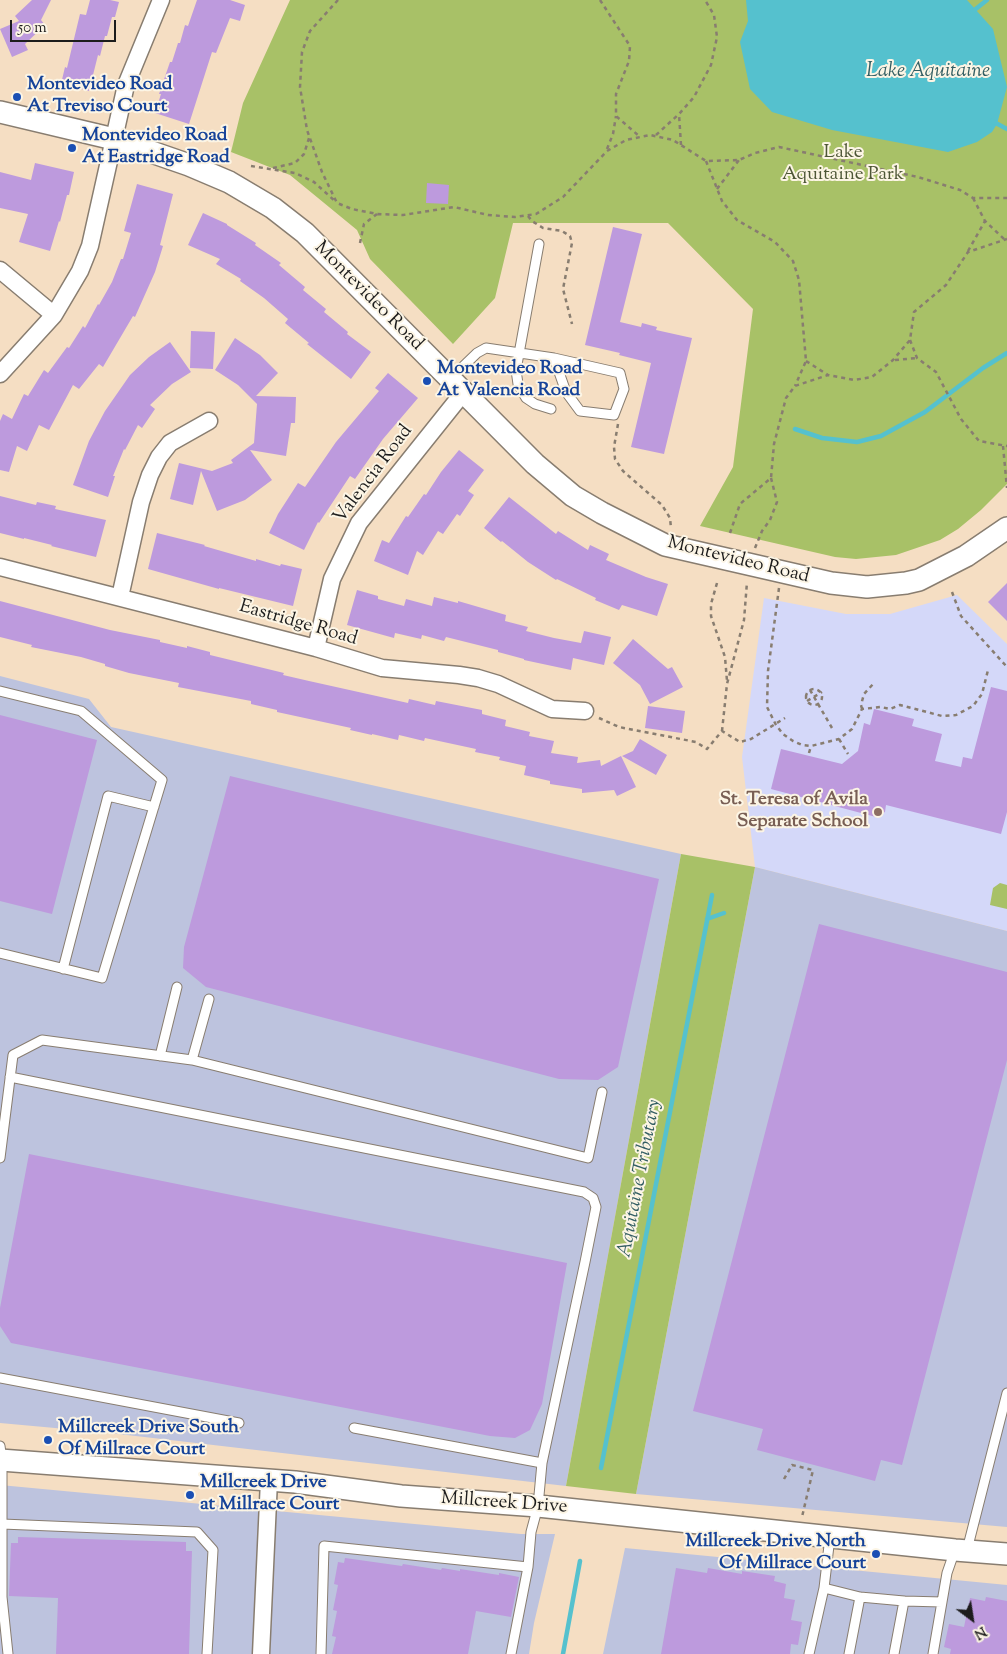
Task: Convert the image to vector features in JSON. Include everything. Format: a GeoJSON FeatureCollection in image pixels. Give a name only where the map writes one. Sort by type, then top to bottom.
{"type":"FeatureCollection","features":[{"type":"Feature","properties":{"kind":"street"},"geometry":{"type":"LineString","coordinates":[[0,374],[54,315],[80,271],[90,246],[126,85],[161,0]]}},
{"type":"Feature","properties":{"kind":"street","name":"Montevideo Road"},"geometry":{"type":"LineString","coordinates":[[0,112],[114,139],[189,165],[229,182],[273,208],[305,233],[535,464],[573,496],[665,545],[831,583],[867,587],[919,580],[949,566],[1007,528]]}},
{"type":"Feature","properties":{"kind":"street"},"geometry":{"type":"LineString","coordinates":[[0,270],[54,315]]}},
{"type":"Feature","properties":{"kind":"street","name":"Valencia Road"},"geometry":{"type":"LineString","coordinates":[[316,648],[332,579],[358,523],[456,386]]}},
{"type":"Feature","properties":{"kind":"street"},"geometry":{"type":"LineString","coordinates":[[120,597],[141,502],[150,475],[159,457],[170,444],[209,421]]}},
{"type":"Feature","properties":{"kind":"street","name":"Eastridge Road"},"geometry":{"type":"LineString","coordinates":[[0,568],[316,648],[382,668],[478,678],[498,684],[552,709],[585,711]]}},
{"type":"Feature","properties":{"kind":"street","name":"Millcreek Drive"},"geometry":{"type":"LineString","coordinates":[[1,1455],[270,1480],[400,1496],[538,1506],[1007,1554]]}},
{"type":"Feature","properties":{"kind":"street"},"geometry":{"type":"LineString","coordinates":[[261,1654],[270,1480]]}},
{"type":"Feature","properties":{"kind":"lane"},"geometry":{"type":"LineString","coordinates":[[538,244],[517,354],[516,370],[518,384],[526,398],[535,404],[550,409]]}},
{"type":"Feature","properties":{"kind":"lane"},"geometry":{"type":"LineString","coordinates":[[456,386],[477,353],[486,348],[554,358],[620,373],[624,389],[614,415],[580,411],[566,392],[554,358]]}},
{"type":"Feature","properties":{"kind":"lane"},"geometry":{"type":"LineString","coordinates":[[0,691],[81,711],[162,780],[102,978],[0,953]]}},
{"type":"Feature","properties":{"kind":"lane"},"geometry":{"type":"LineString","coordinates":[[63,969],[108,796],[154,807]]}},
{"type":"Feature","properties":{"kind":"lane"},"geometry":{"type":"LineString","coordinates":[[160,1056],[177,988]]}},
{"type":"Feature","properties":{"kind":"lane"},"geometry":{"type":"LineString","coordinates":[[192,1060],[209,999]]}},
{"type":"Feature","properties":{"kind":"lane"},"geometry":{"type":"LineString","coordinates":[[0,1158],[13,1055],[42,1040],[192,1060],[588,1158],[602,1092]]}},
{"type":"Feature","properties":{"kind":"lane"},"geometry":{"type":"LineString","coordinates":[[10,1077],[584,1192],[593,1198],[596,1207],[586,1262],[542,1463],[538,1506],[531,1532],[528,1567],[511,1654]]}},
{"type":"Feature","properties":{"kind":"lane"},"geometry":{"type":"LineString","coordinates":[[0,1378],[239,1423]]}},
{"type":"Feature","properties":{"kind":"lane"},"geometry":{"type":"LineString","coordinates":[[932,1654],[947,1573],[961,1550],[1007,1393]]}},
{"type":"Feature","properties":{"kind":"lane"},"geometry":{"type":"LineString","coordinates":[[354,1428],[542,1463]]}},
{"type":"Feature","properties":{"kind":"lane"},"geometry":{"type":"LineString","coordinates":[[1,1455],[2,1597],[8,1654]]}},
{"type":"Feature","properties":{"kind":"lane"},"geometry":{"type":"LineString","coordinates":[[2,1524],[197,1532],[213,1550],[207,1654]]}},
{"type":"Feature","properties":{"kind":"lane"},"geometry":{"type":"LineString","coordinates":[[809,1654],[824,1588],[830,1536]]}},
{"type":"Feature","properties":{"kind":"lane"},"geometry":{"type":"LineString","coordinates":[[321,1654],[324,1546],[528,1567]]}},
{"type":"Feature","properties":{"kind":"lane"},"geometry":{"type":"LineString","coordinates":[[824,1588],[860,1596],[904,1601],[942,1602]]}},
{"type":"Feature","properties":{"kind":"lane"},"geometry":{"type":"LineString","coordinates":[[849,1654],[860,1596]]}},
{"type":"Feature","properties":{"kind":"lane"},"geometry":{"type":"LineString","coordinates":[[894,1654],[904,1601]]}},
{"type":"Feature","properties":{"kind":"path"},"geometry":{"type":"LineString","coordinates":[[337,203],[322,172],[307,130],[300,87],[302,52],[310,31],[338,0]]}},
{"type":"Feature","properties":{"kind":"path"},"geometry":{"type":"LineString","coordinates":[[600,0],[630,46],[629,61],[616,94],[616,116],[613,134],[607,151]]}},
{"type":"Feature","properties":{"kind":"path"},"geometry":{"type":"LineString","coordinates":[[656,136],[694,98],[711,65],[717,37],[714,15],[705,0]]}},
{"type":"Feature","properties":{"kind":"path"},"geometry":{"type":"LineString","coordinates":[[679,114],[681,145]]}},
{"type":"Feature","properties":{"kind":"path"},"geometry":{"type":"LineString","coordinates":[[616,116],[639,136]]}},
{"type":"Feature","properties":{"kind":"path"},"geometry":{"type":"LineString","coordinates":[[251,166],[295,173],[314,182],[337,203],[352,209],[377,214],[403,215],[454,207],[488,215],[515,217],[536,214],[563,197],[607,151],[626,140],[639,136],[650,135],[673,140],[706,161],[739,160],[754,153],[779,147],[918,177],[960,190],[973,198],[985,221],[1006,239]]}},
{"type":"Feature","properties":{"kind":"path"},"geometry":{"type":"LineString","coordinates":[[272,168],[295,163],[304,154],[310,137]]}},
{"type":"Feature","properties":{"kind":"path"},"geometry":{"type":"LineString","coordinates":[[718,190],[739,160]]}},
{"type":"Feature","properties":{"kind":"path"},"geometry":{"type":"LineString","coordinates":[[585,711],[619,727],[696,742],[707,750],[722,730],[727,684],[744,620],[749,564],[762,531],[770,520],[777,502],[771,478],[774,444],[786,398],[795,386],[806,361],[798,280],[793,261],[775,242],[737,220],[722,201],[706,161]]}},
{"type":"Feature","properties":{"kind":"path"},"geometry":{"type":"LineString","coordinates":[[973,198],[1007,198]]}},
{"type":"Feature","properties":{"kind":"path"},"geometry":{"type":"LineString","coordinates":[[360,243],[364,224],[377,214]]}},
{"type":"Feature","properties":{"kind":"path"},"geometry":{"type":"LineString","coordinates":[[527,215],[532,221],[543,228],[562,231],[570,236],[572,243],[563,289],[572,324]]}},
{"type":"Feature","properties":{"kind":"path"},"geometry":{"type":"LineString","coordinates":[[985,221],[968,252],[946,285],[914,312],[910,340],[918,358],[936,372],[961,419],[979,441],[1005,446],[1007,488]]}},
{"type":"Feature","properties":{"kind":"path"},"geometry":{"type":"LineString","coordinates":[[968,252],[1006,239]]}},
{"type":"Feature","properties":{"kind":"path"},"geometry":{"type":"LineString","coordinates":[[806,361],[828,375],[854,380],[872,377],[893,360],[910,340]]}},
{"type":"Feature","properties":{"kind":"path"},"geometry":{"type":"LineString","coordinates":[[893,360],[918,358]]}},
{"type":"Feature","properties":{"kind":"path"},"geometry":{"type":"LineString","coordinates":[[795,386],[828,375]]}},
{"type":"Feature","properties":{"kind":"path"},"geometry":{"type":"LineString","coordinates":[[614,415],[619,420],[614,447],[615,459],[623,471],[662,505],[670,518],[672,547]]}},
{"type":"Feature","properties":{"kind":"path"},"geometry":{"type":"LineString","coordinates":[[730,534],[740,504],[771,478]]}},
{"type":"Feature","properties":{"kind":"path"},"geometry":{"type":"LineString","coordinates":[[781,572],[768,671],[766,707],[783,734],[792,741],[811,746],[839,739],[852,729],[862,709],[860,705],[864,694],[874,683]]}},
{"type":"Feature","properties":{"kind":"path"},"geometry":{"type":"LineString","coordinates":[[717,584],[711,604],[711,616],[725,657],[727,684]]}},
{"type":"Feature","properties":{"kind":"path"},"geometry":{"type":"LineString","coordinates":[[952,592],[960,616],[1007,667]]}},
{"type":"Feature","properties":{"kind":"path"},"geometry":{"type":"LineString","coordinates":[[862,709],[890,708],[900,705],[942,716],[956,714],[973,706],[982,694],[988,670]]}},
{"type":"Feature","properties":{"kind":"path"},"geometry":{"type":"LineString","coordinates":[[807,701],[807,693],[810,690],[816,689],[822,692]]}},
{"type":"Feature","properties":{"kind":"path"},"geometry":{"type":"LineString","coordinates":[[810,690],[832,728]]}},
{"type":"Feature","properties":{"kind":"path"},"geometry":{"type":"LineString","coordinates":[[807,701],[822,692]]}},
{"type":"Feature","properties":{"kind":"path"},"geometry":{"type":"LineString","coordinates":[[807,701],[813,705],[819,704],[822,700],[822,692]]}},
{"type":"Feature","properties":{"kind":"path"},"geometry":{"type":"LineString","coordinates":[[722,730],[740,742],[752,739],[785,718]]}},
{"type":"Feature","properties":{"kind":"path"},"geometry":{"type":"LineString","coordinates":[[839,739],[848,754]]}},
{"type":"Feature","properties":{"kind":"path"},"geometry":{"type":"LineString","coordinates":[[809,753],[811,746]]}},
{"type":"Feature","properties":{"kind":"path"},"geometry":{"type":"LineString","coordinates":[[784,1480],[792,1466],[813,1470],[798,1533]]}},
{"type":"Feature","properties":{"kind":"shaded area","name":"St. Teresa of Avila Separate School"},"geometry":{"type":"Polygon","coordinates":[[[957,595],[1007,644],[1007,931],[755,867],[742,757],[764,598],[846,614],[890,614],[957,595]]]}},
{"type":"Feature","properties":{"kind":"shaded area"},"geometry":{"type":"Polygon","coordinates":[[[0,676],[89,699],[111,727],[681,854],[566,1486],[110,1433],[0,1423],[0,676]]]}},
{"type":"Feature","properties":{"kind":"shaded area"},"geometry":{"type":"Polygon","coordinates":[[[755,867],[1007,931],[1007,1527],[636,1494],[755,867]]]}},
{"type":"Feature","properties":{"kind":"shaded area"},"geometry":{"type":"Polygon","coordinates":[[[0,1485],[521,1534],[555,1534],[534,1623],[529,1654],[0,1654],[0,1485]]]}},
{"type":"Feature","properties":{"kind":"shaded area"},"geometry":{"type":"Polygon","coordinates":[[[625,1548],[1007,1585],[1007,1654],[603,1654],[625,1548]]]}},
{"type":"Feature","properties":{"kind":"green space","name":"Lake Aquitaine Park"},"geometry":{"type":"Polygon","coordinates":[[[290,0],[1007,0],[1007,484],[981,510],[958,529],[940,540],[896,555],[856,559],[835,557],[700,526],[733,467],[753,309],[668,223],[513,223],[495,298],[453,344],[370,259],[357,230],[290,175],[231,152],[243,103],[290,0]]]}},
{"type":"Feature","properties":{"kind":"green space"},"geometry":{"type":"Polygon","coordinates":[[[681,854],[755,867],[636,1494],[566,1486],[681,854]]]}},
{"type":"Feature","properties":{"kind":"green space"},"geometry":{"type":"Polygon","coordinates":[[[1000,883],[1007,885],[1007,909],[990,905],[993,888],[1000,883]]]}},
{"type":"Feature","properties":{"kind":"water","name":"Lake Aquitaine"},"geometry":{"type":"Polygon","coordinates":[[[746,0],[967,0],[993,29],[1007,87],[997,124],[992,132],[977,142],[948,152],[832,130],[772,112],[750,89],[740,42],[748,21],[746,0]]]}},
{"type":"Feature","properties":{"kind":"building"},"geometry":{"type":"Polygon","coordinates":[[[32,0],[51,0],[41,20],[45,25],[25,44],[28,50],[12,57],[0,29],[19,21],[15,16],[32,0]]]}},
{"type":"Feature","properties":{"kind":"building"},"geometry":{"type":"Polygon","coordinates":[[[90,0],[119,2],[115,17],[112,17],[107,36],[105,36],[100,56],[98,55],[89,91],[61,84],[65,67],[67,68],[80,14],[86,15],[90,0]]]}},
{"type":"Feature","properties":{"kind":"building"},"geometry":{"type":"Polygon","coordinates":[[[197,0],[230,0],[245,5],[240,21],[230,18],[216,53],[212,52],[189,124],[155,113],[161,94],[159,94],[170,62],[172,62],[178,43],[180,43],[185,25],[188,26],[197,0]]]}},
{"type":"Feature","properties":{"kind":"building"},"geometry":{"type":"Polygon","coordinates":[[[35,163],[74,172],[69,195],[67,195],[50,251],[19,242],[28,214],[0,208],[0,172],[31,180],[35,163]]]}},
{"type":"Feature","properties":{"kind":"building"},"geometry":{"type":"Polygon","coordinates":[[[427,183],[449,185],[448,204],[426,203],[427,183]]]}},
{"type":"Feature","properties":{"kind":"building"},"geometry":{"type":"Polygon","coordinates":[[[137,184],[173,194],[160,245],[163,246],[155,272],[135,317],[133,316],[103,367],[99,364],[79,389],[73,385],[49,430],[39,425],[27,451],[17,446],[9,472],[0,470],[0,421],[3,414],[12,419],[24,394],[28,396],[44,370],[48,373],[67,347],[69,348],[83,326],[85,328],[99,305],[112,282],[121,259],[123,259],[131,233],[124,231],[137,184]]]}},
{"type":"Feature","properties":{"kind":"building"},"geometry":{"type":"Polygon","coordinates":[[[203,213],[227,224],[256,243],[255,245],[281,263],[279,265],[305,287],[303,290],[326,309],[324,312],[348,332],[347,334],[371,352],[351,379],[307,344],[309,343],[285,323],[288,319],[264,298],[240,281],[241,279],[216,264],[220,259],[188,245],[203,213]]]}},
{"type":"Feature","properties":{"kind":"building"},"geometry":{"type":"Polygon","coordinates":[[[613,227],[642,234],[620,322],[641,327],[642,323],[657,327],[656,330],[692,338],[664,454],[631,447],[651,363],[585,345],[613,227]]]}},
{"type":"Feature","properties":{"kind":"building"},"geometry":{"type":"Polygon","coordinates":[[[191,331],[215,332],[213,369],[190,368],[191,331]]]}},
{"type":"Feature","properties":{"kind":"building"},"geometry":{"type":"Polygon","coordinates":[[[235,338],[260,355],[278,373],[256,396],[296,397],[295,423],[291,423],[286,456],[250,450],[272,480],[245,500],[217,511],[201,471],[193,505],[170,499],[179,463],[212,471],[233,463],[231,460],[254,443],[257,404],[238,385],[215,370],[235,338]]]}},
{"type":"Feature","properties":{"kind":"building"},"geometry":{"type":"Polygon","coordinates":[[[170,342],[191,372],[172,384],[150,405],[155,409],[142,428],[138,425],[124,449],[113,476],[115,476],[108,497],[73,485],[89,441],[105,411],[130,375],[149,357],[170,342]]]}},
{"type":"Feature","properties":{"kind":"building"},"geometry":{"type":"Polygon","coordinates":[[[388,373],[418,398],[383,439],[355,479],[350,476],[318,522],[304,550],[269,533],[278,514],[298,483],[305,487],[336,442],[379,391],[375,388],[388,373]]]}},
{"type":"Feature","properties":{"kind":"building"},"geometry":{"type":"Polygon","coordinates":[[[459,450],[484,470],[468,491],[474,495],[460,516],[457,514],[443,534],[438,531],[423,555],[417,551],[408,575],[374,561],[382,540],[389,543],[406,516],[408,517],[424,494],[426,495],[441,472],[459,450]]]}},
{"type":"Feature","properties":{"kind":"building"},"geometry":{"type":"Polygon","coordinates":[[[0,496],[36,505],[37,502],[56,506],[55,509],[106,520],[96,557],[0,533],[0,496]]]}},
{"type":"Feature","properties":{"kind":"building"},"geometry":{"type":"Polygon","coordinates":[[[509,497],[556,534],[558,531],[588,550],[590,545],[609,554],[606,560],[668,584],[657,616],[622,605],[619,610],[595,600],[596,598],[556,580],[501,542],[484,528],[509,497]]]}},
{"type":"Feature","properties":{"kind":"building"},"geometry":{"type":"Polygon","coordinates":[[[157,533],[205,545],[256,561],[256,559],[280,566],[281,564],[302,569],[293,606],[219,589],[148,569],[157,533]]]}},
{"type":"Feature","properties":{"kind":"building"},"geometry":{"type":"Polygon","coordinates":[[[1007,583],[1007,621],[988,602],[1007,583]]]}},
{"type":"Feature","properties":{"kind":"building"},"geometry":{"type":"Polygon","coordinates":[[[357,590],[378,596],[378,599],[404,606],[406,599],[432,606],[434,597],[458,603],[458,601],[506,615],[505,621],[528,627],[526,631],[581,643],[584,631],[611,637],[604,665],[573,658],[571,670],[524,660],[498,652],[498,650],[446,637],[444,641],[422,635],[421,639],[395,633],[394,638],[347,625],[357,590]]]}},
{"type":"Feature","properties":{"kind":"building"},"geometry":{"type":"Polygon","coordinates":[[[0,601],[110,630],[160,640],[160,642],[187,648],[187,646],[210,652],[210,655],[309,681],[408,703],[409,699],[435,705],[436,701],[482,710],[482,714],[506,720],[505,726],[530,732],[529,736],[554,741],[551,753],[578,757],[577,763],[600,760],[601,766],[621,756],[636,787],[617,796],[614,790],[582,793],[582,789],[550,784],[550,781],[524,775],[526,766],[499,760],[500,757],[475,752],[476,749],[425,738],[424,741],[399,735],[398,740],[350,730],[351,728],[277,712],[277,710],[251,704],[251,701],[178,687],[179,683],[129,673],[81,657],[31,647],[32,645],[0,637],[0,601]]]}},
{"type":"Feature","properties":{"kind":"building"},"geometry":{"type":"Polygon","coordinates":[[[633,639],[668,669],[672,667],[683,687],[650,704],[640,685],[613,663],[633,639]]]}},
{"type":"Feature","properties":{"kind":"building"},"geometry":{"type":"Polygon","coordinates":[[[991,687],[1007,691],[1007,812],[1001,834],[886,805],[885,812],[876,817],[771,789],[781,749],[842,764],[858,751],[864,723],[870,725],[874,709],[914,719],[912,726],[942,734],[935,761],[961,767],[963,757],[972,759],[991,687]]]}},
{"type":"Feature","properties":{"kind":"building"},"geometry":{"type":"Polygon","coordinates":[[[648,706],[685,711],[682,733],[645,728],[648,706]]]}},
{"type":"Feature","properties":{"kind":"building"},"geometry":{"type":"Polygon","coordinates":[[[0,715],[97,740],[52,914],[0,901],[0,715]]]}},
{"type":"Feature","properties":{"kind":"building"},"geometry":{"type":"Polygon","coordinates":[[[640,739],[667,755],[656,775],[622,756],[633,751],[640,739]]]}},
{"type":"Feature","properties":{"kind":"building"},"geometry":{"type":"Polygon","coordinates":[[[230,776],[659,879],[618,1067],[598,1080],[559,1079],[206,987],[183,968],[184,947],[230,776]]]}},
{"type":"Feature","properties":{"kind":"building"},"geometry":{"type":"Polygon","coordinates":[[[819,924],[1007,972],[1007,1060],[902,1465],[881,1460],[875,1481],[757,1450],[763,1429],[693,1411],[819,924]]]}},
{"type":"Feature","properties":{"kind":"building"},"geometry":{"type":"Polygon","coordinates":[[[29,1154],[567,1263],[542,1404],[530,1430],[515,1438],[490,1436],[11,1343],[0,1326],[0,1308],[29,1154]]]}},
{"type":"Feature","properties":{"kind":"building"},"geometry":{"type":"Polygon","coordinates":[[[18,1537],[186,1542],[186,1551],[192,1551],[189,1654],[56,1654],[58,1598],[9,1596],[11,1543],[18,1543],[18,1537]]]}},
{"type":"Feature","properties":{"kind":"building"},"geometry":{"type":"Polygon","coordinates":[[[345,1558],[441,1570],[442,1568],[499,1575],[499,1573],[519,1577],[511,1617],[476,1611],[468,1654],[332,1654],[336,1637],[332,1636],[337,1611],[333,1610],[338,1585],[334,1584],[338,1562],[344,1563],[345,1558]]]}},
{"type":"Feature","properties":{"kind":"building"},"geometry":{"type":"Polygon","coordinates":[[[676,1568],[707,1573],[708,1568],[742,1574],[742,1571],[775,1576],[774,1581],[786,1584],[784,1598],[795,1600],[791,1620],[802,1622],[798,1645],[791,1644],[790,1654],[661,1654],[676,1568]]]}},
{"type":"Feature","properties":{"kind":"building"},"geometry":{"type":"Polygon","coordinates":[[[986,1597],[1007,1601],[1007,1654],[950,1654],[951,1649],[944,1647],[949,1624],[964,1627],[970,1598],[985,1601],[986,1597]]]}},
{"type":"Feature","properties":{"kind":"waterway"},"geometry":{"type":"LineString","coordinates":[[972,12],[987,0]]}},
{"type":"Feature","properties":{"kind":"waterway"},"geometry":{"type":"LineString","coordinates":[[992,121],[1007,129]]}},
{"type":"Feature","properties":{"kind":"waterway"},"geometry":{"type":"LineString","coordinates":[[795,429],[822,438],[857,442],[881,436],[925,412],[983,368],[1007,353]]}},
{"type":"Feature","properties":{"kind":"waterway","name":"Aquitaine Tributary"},"geometry":{"type":"LineString","coordinates":[[601,1468],[712,895]]}},
{"type":"Feature","properties":{"kind":"waterway"},"geometry":{"type":"LineString","coordinates":[[707,919],[724,913]]}},
{"type":"Feature","properties":{"kind":"waterway","name":"Aquitaine Tributary"},"geometry":{"type":"LineString","coordinates":[[563,1654],[580,1561]]}},
{"type":"Feature","properties":{"kind":"place","name":"Montevideo Road At Treviso Court"},"geometry":{"type":"Point","coordinates":[17,97]}},
{"type":"Feature","properties":{"kind":"place","name":"Montevideo Road At Eastridge Road"},"geometry":{"type":"Point","coordinates":[72,148]}},
{"type":"Feature","properties":{"kind":"place","name":"Montevideo Road At Valencia Road"},"geometry":{"type":"Point","coordinates":[427,381]}},
{"type":"Feature","properties":{"kind":"place","name":"St. Teresa of Avila Separate School"},"geometry":{"type":"Point","coordinates":[878,812]}},
{"type":"Feature","properties":{"kind":"place","name":"Millcreek Drive South Of Millrace Court"},"geometry":{"type":"Point","coordinates":[48,1440]}},
{"type":"Feature","properties":{"kind":"place","name":"Millcreek Drive at Millrace Court"},"geometry":{"type":"Point","coordinates":[190,1495]}},
{"type":"Feature","properties":{"kind":"place","name":"Millcreek Drive North Of Millrace Court"},"geometry":{"type":"Point","coordinates":[876,1554]}}]}
